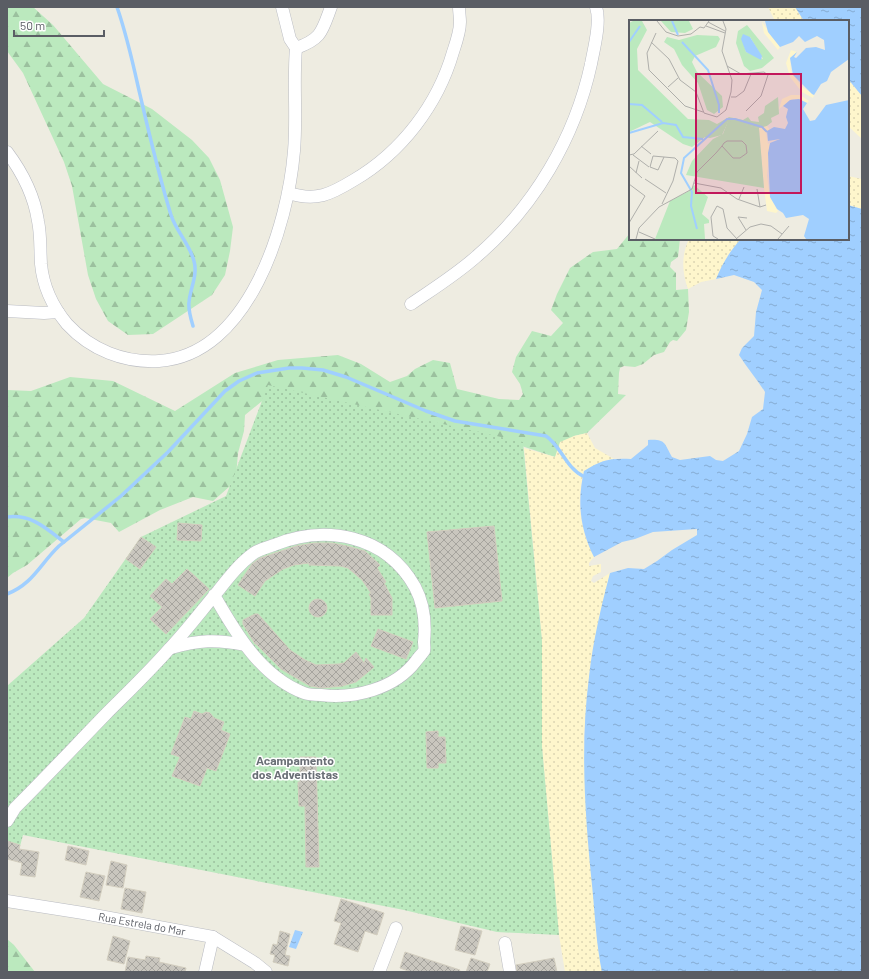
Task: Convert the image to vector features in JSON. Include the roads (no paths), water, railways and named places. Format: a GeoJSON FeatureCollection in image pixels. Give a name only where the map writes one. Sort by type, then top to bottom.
{"type":"FeatureCollection","features":[{"type":"Feature","properties":{"kind":"street"},"geometry":{"type":"LineString","coordinates":[[7,152],[22,175],[34,205],[40,236],[42,274],[49,294],[58,312],[76,333],[98,348],[123,358],[143,361],[162,361],[200,349],[211,342],[230,325],[250,295],[272,248],[284,214],[289,192],[294,149],[294,69],[296,48],[290,39],[282,7]]}},
{"type":"Feature","properties":{"kind":"street"},"geometry":{"type":"LineString","coordinates":[[296,48],[317,38],[331,7]]}},
{"type":"Feature","properties":{"kind":"street"},"geometry":{"type":"LineString","coordinates":[[289,192],[296,195],[313,197],[333,192],[374,167],[401,143],[424,114],[443,80],[456,42],[460,23],[459,7]]}},
{"type":"Feature","properties":{"kind":"street"},"geometry":{"type":"LineString","coordinates":[[411,304],[458,272],[477,256],[512,221],[542,182],[565,140],[583,94],[594,47],[598,16],[596,7]]}},
{"type":"Feature","properties":{"kind":"street"},"geometry":{"type":"LineString","coordinates":[[7,311],[44,313],[58,312]]}},
{"type":"Feature","properties":{"kind":"street"},"geometry":{"type":"LineString","coordinates":[[7,821],[15,808],[171,648],[234,570],[255,552],[284,541],[310,535],[335,535],[359,540],[380,549],[400,566],[415,587],[422,607],[426,628],[424,651],[410,668],[389,684],[362,694],[332,696],[305,693],[283,682],[262,664],[245,645],[214,595]]}},
{"type":"Feature","properties":{"kind":"street"},"geometry":{"type":"LineString","coordinates":[[171,648],[208,640],[226,641],[245,645]]}},
{"type":"Feature","properties":{"kind":"street","name":"Rua Estrela do Mar"},"geometry":{"type":"LineString","coordinates":[[7,901],[83,913],[213,937],[255,963],[266,972]]}},
{"type":"Feature","properties":{"kind":"street"},"geometry":{"type":"LineString","coordinates":[[379,972],[396,928]]}},
{"type":"Feature","properties":{"kind":"street"},"geometry":{"type":"LineString","coordinates":[[205,972],[213,937]]}},
{"type":"Feature","properties":{"kind":"street"},"geometry":{"type":"LineString","coordinates":[[505,943],[510,972]]}},
{"type":"Feature","properties":{"kind":"water"},"geometry":{"type":"Polygon","coordinates":[[[795,7],[862,7],[862,96],[849,80],[849,20],[803,20],[795,7]]]}},
{"type":"Feature","properties":{"kind":"water"},"geometry":{"type":"Polygon","coordinates":[[[849,205],[862,209],[862,972],[602,972],[597,939],[587,833],[584,755],[586,703],[593,650],[603,599],[610,573],[628,568],[644,569],[697,535],[697,529],[653,532],[622,542],[594,557],[589,547],[581,515],[580,504],[582,482],[584,471],[606,460],[631,459],[648,445],[648,440],[661,441],[666,445],[672,457],[680,460],[710,456],[716,460],[723,461],[739,451],[747,434],[752,417],[763,409],[765,392],[739,355],[742,348],[754,336],[756,312],[762,290],[754,282],[734,275],[716,279],[730,253],[740,240],[849,240],[849,205]]]}},
{"type":"Feature","properties":{"kind":"water"},"geometry":{"type":"Polygon","coordinates":[[[295,930],[303,932],[296,949],[289,947],[295,930]]]}},
{"type":"Feature","properties":{"kind":"waterway"},"geometry":{"type":"LineString","coordinates":[[117,7],[129,46],[153,151],[171,215],[194,261],[195,271],[189,305],[193,326]]}},
{"type":"Feature","properties":{"kind":"waterway"},"geometry":{"type":"LineString","coordinates":[[7,594],[16,590],[30,579],[59,546],[121,496],[168,452],[225,391],[239,381],[257,373],[289,368],[323,370],[346,377],[426,411],[455,421],[546,436],[556,445],[572,468],[583,476]]}},
{"type":"Feature","properties":{"kind":"waterway"},"geometry":{"type":"LineString","coordinates":[[7,517],[24,518],[38,523],[64,542]]}},
{"type":"Feature","properties":{"kind":"district","name":"Acampamento dos Adventistas"},"geometry":{"type":"Point","coordinates":[295,768]}}]}
